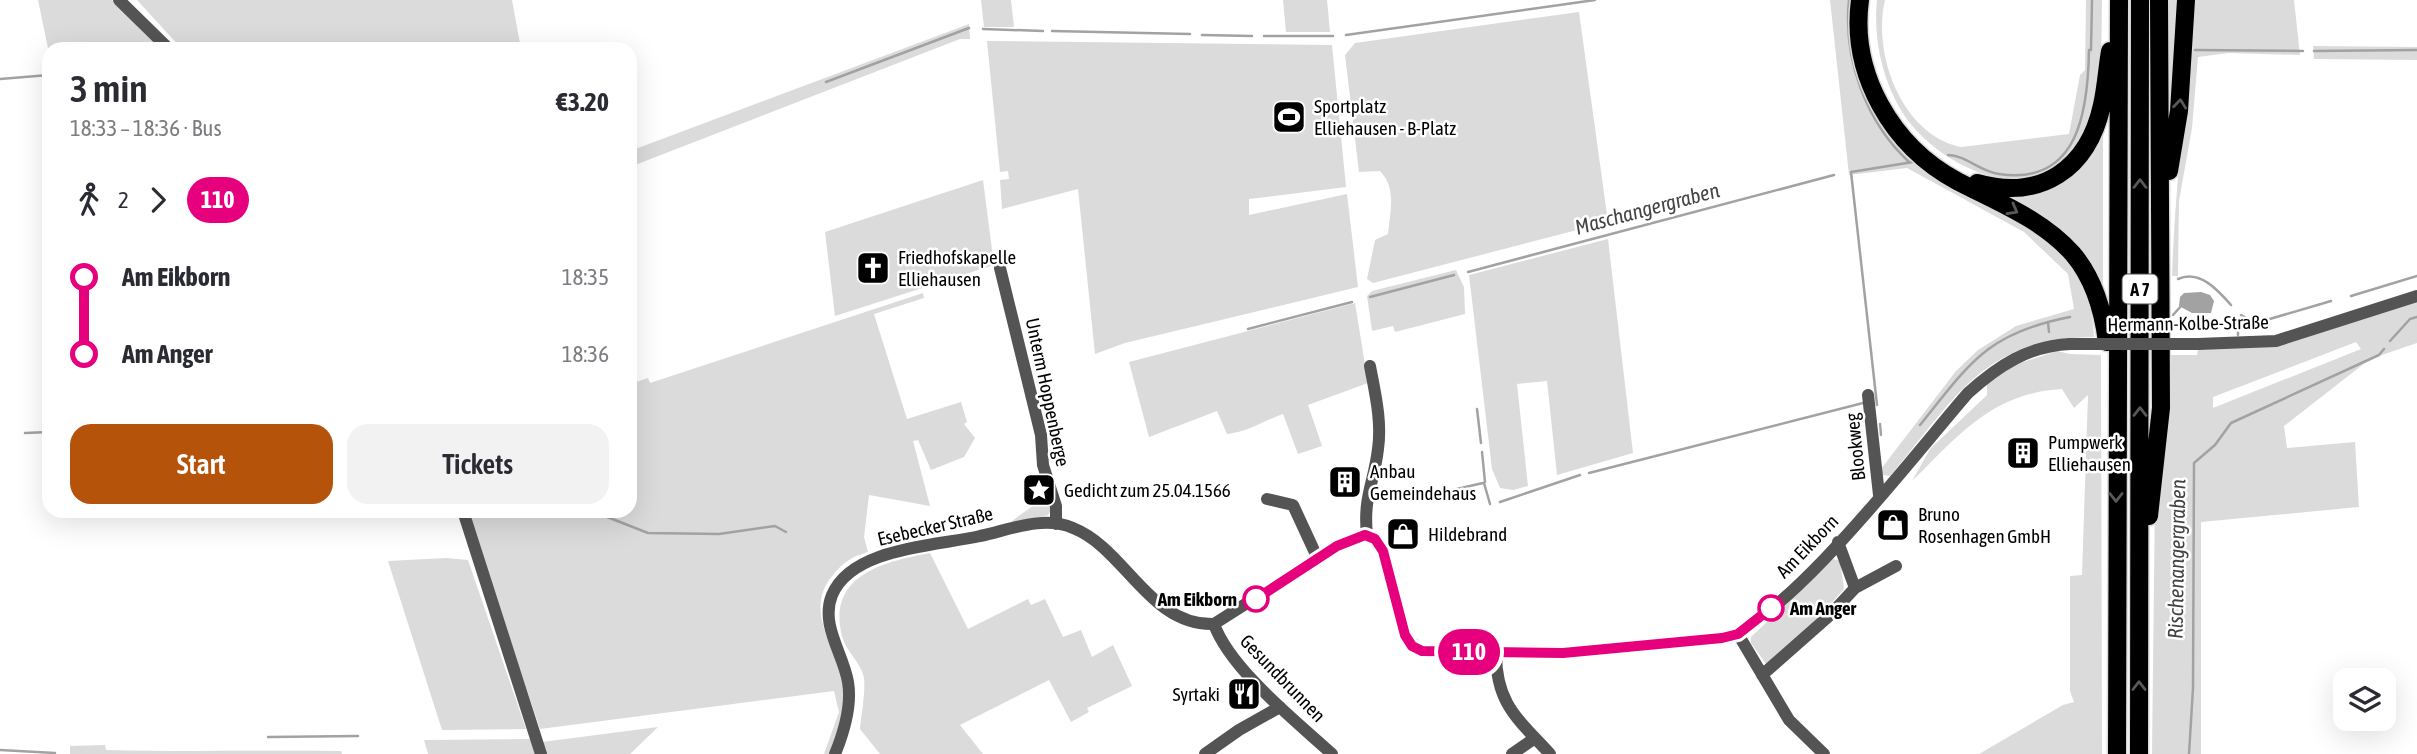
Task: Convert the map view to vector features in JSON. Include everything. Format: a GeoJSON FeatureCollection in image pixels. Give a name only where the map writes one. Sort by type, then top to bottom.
{"type":"FeatureCollection","features":[{"type":"Feature","properties":{"kind":"highway"},"geometry":{"type":"LineString","coordinates":[[1860,0],[1859,32],[1867,75],[1878,100],[1899,132],[1937,169],[2046,230],[2083,268],[2102,310],[2116,404]]}},
{"type":"Feature","properties":{"kind":"highway"},"geometry":{"type":"LineString","coordinates":[[1869,0],[1870,40],[1876,73],[1888,103],[1905,129],[1944,167],[1975,183],[2005,189],[2045,183],[2060,175],[2084,150],[2102,106],[2119,5]]}},
{"type":"Feature","properties":{"kind":"highway","name":"A 7"},"geometry":{"type":"LineString","coordinates":[[2139,754],[2140,0]]}},
{"type":"Feature","properties":{"kind":"highway"},"geometry":{"type":"LineString","coordinates":[[2140,578],[2161,416],[2160,0]]}},
{"type":"Feature","properties":{"kind":"highway"},"geometry":{"type":"LineString","coordinates":[[2161,220],[2179,111],[2186,0]]}},
{"type":"Feature","properties":{"kind":"highway","name":"A 7"},"geometry":{"type":"LineString","coordinates":[[2117,754],[2119,5]]}},
{"type":"Feature","properties":{"kind":"street"},"geometry":{"type":"LineString","coordinates":[[119,0],[162,42]]}},
{"type":"Feature","properties":{"kind":"street","name":"Unterm Hoppenberge"},"geometry":{"type":"LineString","coordinates":[[1000,268],[1041,435],[1043,465],[1056,506],[1056,524]]}},
{"type":"Feature","properties":{"kind":"street","name":"Hermann-Kolbe-Straße"},"geometry":{"type":"LineString","coordinates":[[1968,393],[2011,359],[2052,345],[2276,341],[2417,296]]}},
{"type":"Feature","properties":{"kind":"street"},"geometry":{"type":"LineString","coordinates":[[1367,535],[1364,505],[1379,447],[1379,420],[1370,366]]}},
{"type":"Feature","properties":{"kind":"street","name":"Am Eikborn"},"geometry":{"type":"LineString","coordinates":[[1738,634],[1791,592],[1839,542],[1968,393]]}},
{"type":"Feature","properties":{"kind":"street","name":"Blookweg"},"geometry":{"type":"LineString","coordinates":[[1868,395],[1880,495]]}},
{"type":"Feature","properties":{"kind":"street"},"geometry":{"type":"LineString","coordinates":[[1267,499],[1293,505],[1318,559]]}},
{"type":"Feature","properties":{"kind":"street"},"geometry":{"type":"LineString","coordinates":[[465,518],[541,754]]}},
{"type":"Feature","properties":{"kind":"street"},"geometry":{"type":"LineString","coordinates":[[1056,524],[1073,528],[1092,539],[1163,607],[1192,621],[1214,624],[1346,541],[1367,535],[1375,539],[1383,551],[1403,630],[1412,646],[1422,651],[1593,651],[1738,634],[1788,720],[1824,754]]}},
{"type":"Feature","properties":{"kind":"street","name":"Esebecker Straße"},"geometry":{"type":"LineString","coordinates":[[835,754],[848,710],[849,688],[829,614],[832,596],[842,580],[862,566],[906,549],[1015,527],[1056,524]]}},
{"type":"Feature","properties":{"kind":"street"},"geometry":{"type":"LineString","coordinates":[[1839,542],[1855,588]]}},
{"type":"Feature","properties":{"kind":"street"},"geometry":{"type":"LineString","coordinates":[[1762,675],[1812,632],[1855,588],[1896,566]]}},
{"type":"Feature","properties":{"kind":"street","name":"Gesundbrunnen"},"geometry":{"type":"LineString","coordinates":[[1214,624],[1226,649],[1280,707],[1332,754]]}},
{"type":"Feature","properties":{"kind":"street"},"geometry":{"type":"LineString","coordinates":[[1496,653],[1496,672],[1501,695],[1512,714],[1550,754]]}},
{"type":"Feature","properties":{"kind":"street"},"geometry":{"type":"LineString","coordinates":[[1205,754],[1239,730],[1280,707]]}},
{"type":"Feature","properties":{"kind":"street"},"geometry":{"type":"LineString","coordinates":[[1512,754],[1535,738]]}},
{"type":"Feature","properties":{"kind":"shaded area"},"geometry":{"type":"Polygon","coordinates":[[[38,0],[112,0],[155,42],[47,42],[38,0]]]}},
{"type":"Feature","properties":{"kind":"shaded area"},"geometry":{"type":"Polygon","coordinates":[[[137,0],[512,0],[520,42],[176,42],[137,0]]]}},
{"type":"Feature","properties":{"kind":"shaded area"},"geometry":{"type":"Polygon","coordinates":[[[981,0],[1011,0],[1014,27],[984,27],[981,0]]]}},
{"type":"Feature","properties":{"kind":"shaded area"},"geometry":{"type":"Polygon","coordinates":[[[1283,0],[1327,0],[1330,32],[1286,32],[1283,0]]]}},
{"type":"Feature","properties":{"kind":"shaded area"},"geometry":{"type":"Polygon","coordinates":[[[1830,0],[1852,0],[1858,59],[1865,89],[1876,115],[1891,134],[1934,169],[2034,232],[2064,256],[2083,279],[2092,317],[2094,337],[2055,340],[2024,349],[1997,361],[1974,378],[1954,398],[1890,476],[1882,475],[1881,469],[1956,371],[1978,350],[2016,326],[2074,309],[2068,274],[2024,232],[1907,168],[1849,175],[1830,0]]]}},
{"type":"Feature","properties":{"kind":"shaded area"},"geometry":{"type":"Polygon","coordinates":[[[1877,0],[1885,0],[1883,44],[1896,89],[1922,127],[1940,139],[1961,147],[2069,134],[2080,75],[2085,70],[2086,0],[2102,0],[2100,69],[2095,103],[2084,136],[2066,161],[2044,175],[2019,180],[1992,176],[1966,167],[1941,152],[1919,133],[1902,112],[1889,86],[1876,29],[1877,0]]]}},
{"type":"Feature","properties":{"kind":"shaded area"},"geometry":{"type":"Polygon","coordinates":[[[2169,0],[2181,0],[2175,94],[2165,139],[2169,0]]]}},
{"type":"Feature","properties":{"kind":"shaded area"},"geometry":{"type":"Polygon","coordinates":[[[2194,0],[2294,0],[2300,55],[2228,53],[2198,57],[2192,128],[2179,201],[2178,276],[2172,276],[2178,172],[2194,0]]]}},
{"type":"Feature","properties":{"kind":"shaded area"},"geometry":{"type":"Polygon","coordinates":[[[1579,12],[1608,222],[1373,283],[1367,279],[1375,240],[1388,234],[1391,193],[1380,171],[1359,172],[1345,55],[1355,43],[1579,12]]]}},
{"type":"Feature","properties":{"kind":"shaded area"},"geometry":{"type":"Polygon","coordinates":[[[969,24],[970,39],[960,39],[637,164],[637,148],[969,24]]]}},
{"type":"Feature","properties":{"kind":"shaded area"},"geometry":{"type":"Polygon","coordinates":[[[987,41],[1332,45],[1346,187],[1249,199],[1249,215],[1347,194],[1358,287],[1125,343],[1095,354],[1078,189],[1002,209],[1000,180],[1009,179],[1008,171],[1000,172],[987,41]]]}},
{"type":"Feature","properties":{"kind":"shaded area"},"geometry":{"type":"Polygon","coordinates":[[[2313,46],[2417,47],[2417,60],[2314,59],[2313,46]]]}},
{"type":"Feature","properties":{"kind":"shaded area"},"geometry":{"type":"Polygon","coordinates":[[[2103,129],[2103,290],[2005,196],[2040,191],[2065,179],[2084,159],[2103,129]]]}},
{"type":"Feature","properties":{"kind":"shaded area"},"geometry":{"type":"Polygon","coordinates":[[[983,180],[994,265],[835,316],[825,232],[983,180]]]}},
{"type":"Feature","properties":{"kind":"shaded area"},"geometry":{"type":"Polygon","coordinates":[[[1608,239],[1633,453],[1557,475],[1547,381],[1517,384],[1528,486],[1513,490],[1500,488],[1492,469],[1469,275],[1608,239]]]}},
{"type":"Feature","properties":{"kind":"shaded area"},"geometry":{"type":"Polygon","coordinates":[[[1456,270],[1464,287],[1465,314],[1395,332],[1393,326],[1372,331],[1367,296],[1372,291],[1456,270]]]}},
{"type":"Feature","properties":{"kind":"shaded area"},"geometry":{"type":"Polygon","coordinates":[[[2201,292],[2210,295],[2214,301],[2211,313],[2192,313],[2179,306],[2180,297],[2184,293],[2201,292]]]}},
{"type":"Feature","properties":{"kind":"shaded area"},"geometry":{"type":"Polygon","coordinates":[[[923,293],[924,298],[874,314],[907,419],[961,402],[967,422],[964,424],[975,438],[964,457],[931,470],[918,440],[913,441],[930,506],[869,495],[864,537],[868,552],[844,564],[824,589],[821,617],[844,691],[842,715],[831,754],[824,754],[839,712],[834,691],[540,729],[469,518],[637,518],[637,382],[648,378],[650,383],[923,293]]]}},
{"type":"Feature","properties":{"kind":"shaded area"},"geometry":{"type":"Polygon","coordinates":[[[2417,301],[2417,343],[2370,359],[2284,426],[2287,448],[2355,442],[2359,507],[2201,522],[2201,754],[2152,754],[2155,495],[2169,355],[2197,355],[2198,349],[2275,346],[2417,301]],[[2356,342],[2213,397],[2213,408],[2361,349],[2356,342]]]}},
{"type":"Feature","properties":{"kind":"shaded area"},"geometry":{"type":"Polygon","coordinates":[[[1355,303],[1368,383],[1308,405],[1322,446],[1298,454],[1283,414],[1249,429],[1227,434],[1217,411],[1149,437],[1129,362],[1355,303]]]}},
{"type":"Feature","properties":{"kind":"shaded area"},"geometry":{"type":"Polygon","coordinates":[[[2057,351],[2101,355],[2102,754],[1979,754],[2063,705],[2074,702],[2070,691],[2070,576],[2082,575],[2088,395],[2074,408],[2062,389],[2037,392],[1996,408],[1978,419],[1912,481],[1930,449],[1987,395],[1987,383],[2014,365],[2057,351]]]}},
{"type":"Feature","properties":{"kind":"shaded area"},"geometry":{"type":"Polygon","coordinates":[[[1043,488],[1052,509],[1048,515],[1013,524],[1012,521],[1034,505],[1038,491],[1043,488]]]}},
{"type":"Feature","properties":{"kind":"shaded area"},"geometry":{"type":"Polygon","coordinates":[[[930,553],[968,629],[1028,599],[1031,605],[1045,599],[1063,637],[1081,630],[1092,657],[1113,645],[1132,686],[1087,708],[1089,712],[1071,722],[1049,680],[960,725],[983,754],[880,754],[860,729],[864,679],[842,636],[840,616],[843,599],[862,575],[877,567],[930,553]]]}},
{"type":"Feature","properties":{"kind":"shaded area"},"geometry":{"type":"Polygon","coordinates":[[[446,558],[468,560],[526,729],[442,730],[388,561],[446,558]]]}},
{"type":"Feature","properties":{"kind":"shaded area"},"geometry":{"type":"Polygon","coordinates":[[[1833,559],[1840,561],[1844,589],[1810,628],[1766,664],[1751,643],[1751,637],[1833,559]]]}},
{"type":"Feature","properties":{"kind":"shaded area"},"geometry":{"type":"Polygon","coordinates":[[[658,727],[630,754],[546,754],[542,742],[658,727]]]}},
{"type":"Feature","properties":{"kind":"shaded area"},"geometry":{"type":"Polygon","coordinates":[[[533,739],[538,754],[428,754],[424,740],[533,739]]]}},
{"type":"Feature","properties":{"kind":"shaded area"},"geometry":{"type":"Polygon","coordinates":[[[105,745],[106,750],[341,751],[342,754],[70,754],[70,746],[105,745]]]}},
{"type":"Feature","properties":{"kind":"waterway"},"geometry":{"type":"LineString","coordinates":[[1346,35],[1595,0]]}},
{"type":"Feature","properties":{"kind":"waterway"},"geometry":{"type":"LineString","coordinates":[[1849,0],[1850,45],[1861,88],[1881,128],[1909,162]]}},
{"type":"Feature","properties":{"kind":"waterway","name":"Maschangergraben"},"geometry":{"type":"LineString","coordinates":[[1948,155],[1961,158],[1992,173],[2026,175],[2047,168],[2062,156],[2074,139],[2086,96],[2091,50],[2092,0]]}},
{"type":"Feature","properties":{"kind":"waterway"},"geometry":{"type":"LineString","coordinates":[[826,82],[969,28]]}},
{"type":"Feature","properties":{"kind":"waterway"},"geometry":{"type":"LineString","coordinates":[[983,29],[1043,31]]}},
{"type":"Feature","properties":{"kind":"waterway"},"geometry":{"type":"LineString","coordinates":[[1052,31],[1190,34]]}},
{"type":"Feature","properties":{"kind":"waterway"},"geometry":{"type":"LineString","coordinates":[[1202,35],[1252,36]]}},
{"type":"Feature","properties":{"kind":"waterway"},"geometry":{"type":"LineString","coordinates":[[1264,36],[1333,36]]}},
{"type":"Feature","properties":{"kind":"waterway"},"geometry":{"type":"LineString","coordinates":[[2195,50],[2303,51]]}},
{"type":"Feature","properties":{"kind":"waterway"},"geometry":{"type":"LineString","coordinates":[[2314,51],[2417,50]]}},
{"type":"Feature","properties":{"kind":"waterway"},"geometry":{"type":"LineString","coordinates":[[0,79],[42,76]]}},
{"type":"Feature","properties":{"kind":"waterway"},"geometry":{"type":"LineString","coordinates":[[1877,405],[1851,172],[1913,162]]}},
{"type":"Feature","properties":{"kind":"waterway","name":"Maschangergraben"},"geometry":{"type":"LineString","coordinates":[[1468,272],[1834,175]]}},
{"type":"Feature","properties":{"kind":"waterway","name":"Maschangergraben"},"geometry":{"type":"LineString","coordinates":[[1370,297],[1454,275]]}},
{"type":"Feature","properties":{"kind":"waterway"},"geometry":{"type":"LineString","coordinates":[[2351,296],[2417,276]]}},
{"type":"Feature","properties":{"kind":"waterway"},"geometry":{"type":"LineString","coordinates":[[2178,279],[2201,279],[2231,305]]}},
{"type":"Feature","properties":{"kind":"waterway"},"geometry":{"type":"LineString","coordinates":[[2241,315],[2256,323],[2331,301]]}},
{"type":"Feature","properties":{"kind":"waterway","name":"Maschangergraben"},"geometry":{"type":"LineString","coordinates":[[1248,329],[1352,302]]}},
{"type":"Feature","properties":{"kind":"waterway"},"geometry":{"type":"LineString","coordinates":[[2173,315],[2182,305]]}},
{"type":"Feature","properties":{"kind":"waterway"},"geometry":{"type":"LineString","coordinates":[[1920,425],[1968,368],[1999,342],[2019,332],[2070,317]]}},
{"type":"Feature","properties":{"kind":"waterway","name":"Rischenangergraben"},"geometry":{"type":"LineString","coordinates":[[2390,341],[2410,319],[2417,317]]}},
{"type":"Feature","properties":{"kind":"waterway"},"geometry":{"type":"LineString","coordinates":[[2238,335],[2238,326],[2245,320]]}},
{"type":"Feature","properties":{"kind":"waterway"},"geometry":{"type":"LineString","coordinates":[[2048,322],[2049,332]]}},
{"type":"Feature","properties":{"kind":"waterway","name":"Rischenangergraben"},"geometry":{"type":"LineString","coordinates":[[2189,754],[2193,688],[2194,463],[2215,445],[2231,423],[2379,355],[2384,349]]}},
{"type":"Feature","properties":{"kind":"waterway"},"geometry":{"type":"LineString","coordinates":[[1589,473],[1863,403]]}},
{"type":"Feature","properties":{"kind":"waterway"},"geometry":{"type":"LineString","coordinates":[[1477,409],[1481,443]]}},
{"type":"Feature","properties":{"kind":"waterway"},"geometry":{"type":"LineString","coordinates":[[1880,424],[1881,435]]}},
{"type":"Feature","properties":{"kind":"waterway"},"geometry":{"type":"LineString","coordinates":[[25,433],[42,432]]}},
{"type":"Feature","properties":{"kind":"waterway"},"geometry":{"type":"LineString","coordinates":[[1482,452],[1485,482]]}},
{"type":"Feature","properties":{"kind":"waterway"},"geometry":{"type":"LineString","coordinates":[[1500,502],[1580,475]]}},
{"type":"Feature","properties":{"kind":"waterway"},"geometry":{"type":"LineString","coordinates":[[1392,499],[1417,498],[1483,483]]}},
{"type":"Feature","properties":{"kind":"waterway"},"geometry":{"type":"LineString","coordinates":[[1484,483],[1490,504]]}},
{"type":"Feature","properties":{"kind":"waterway"},"geometry":{"type":"LineString","coordinates":[[610,518],[648,533],[719,534],[775,526],[786,532]]}},
{"type":"Feature","properties":{"kind":"waterway"},"geometry":{"type":"LineString","coordinates":[[268,737],[358,736]]}},
{"type":"Feature","properties":{"kind":"waterway"},"geometry":{"type":"LineString","coordinates":[[0,750],[55,753]]}},
{"type":"Feature","properties":{"kind":"bus line","name":"110"},"geometry":{"type":"LineString","coordinates":[[1256,599],[1337,546],[1365,535],[1375,539],[1383,551],[1405,635],[1412,646],[1422,651],[1563,653],[1722,638],[1738,634],[1771,608]]}},
{"type":"Feature","properties":{"kind":"place","name":"Sportplatz Elliehausen - B-Platz"},"geometry":{"type":"Point","coordinates":[1289,117]}},
{"type":"Feature","properties":{"kind":"place","name":"Friedhofskapelle Elliehausen"},"geometry":{"type":"Point","coordinates":[873,268]}},
{"type":"Feature","properties":{"kind":"place","name":"Pumpwerk Elliehausen"},"geometry":{"type":"Point","coordinates":[2023,453]}},
{"type":"Feature","properties":{"kind":"place","name":"Anbau Gemeindehaus"},"geometry":{"type":"Point","coordinates":[1345,482]}},
{"type":"Feature","properties":{"kind":"place","name":"Gedicht zum 25.04.1566"},"geometry":{"type":"Point","coordinates":[1039,490]}},
{"type":"Feature","properties":{"kind":"place","name":"Bruno Rosenhagen GmbH"},"geometry":{"type":"Point","coordinates":[1893,525]}},
{"type":"Feature","properties":{"kind":"place","name":"Hildebrand"},"geometry":{"type":"Point","coordinates":[1403,534]}},
{"type":"Feature","properties":{"kind":"place","name":"Am Eikborn"},"geometry":{"type":"Point","coordinates":[1256,599]}},
{"type":"Feature","properties":{"kind":"place","name":"Am Anger"},"geometry":{"type":"Point","coordinates":[1771,608]}},
{"type":"Feature","properties":{"kind":"place","name":"Syrtaki"},"geometry":{"type":"Point","coordinates":[1244,694]}}]}
